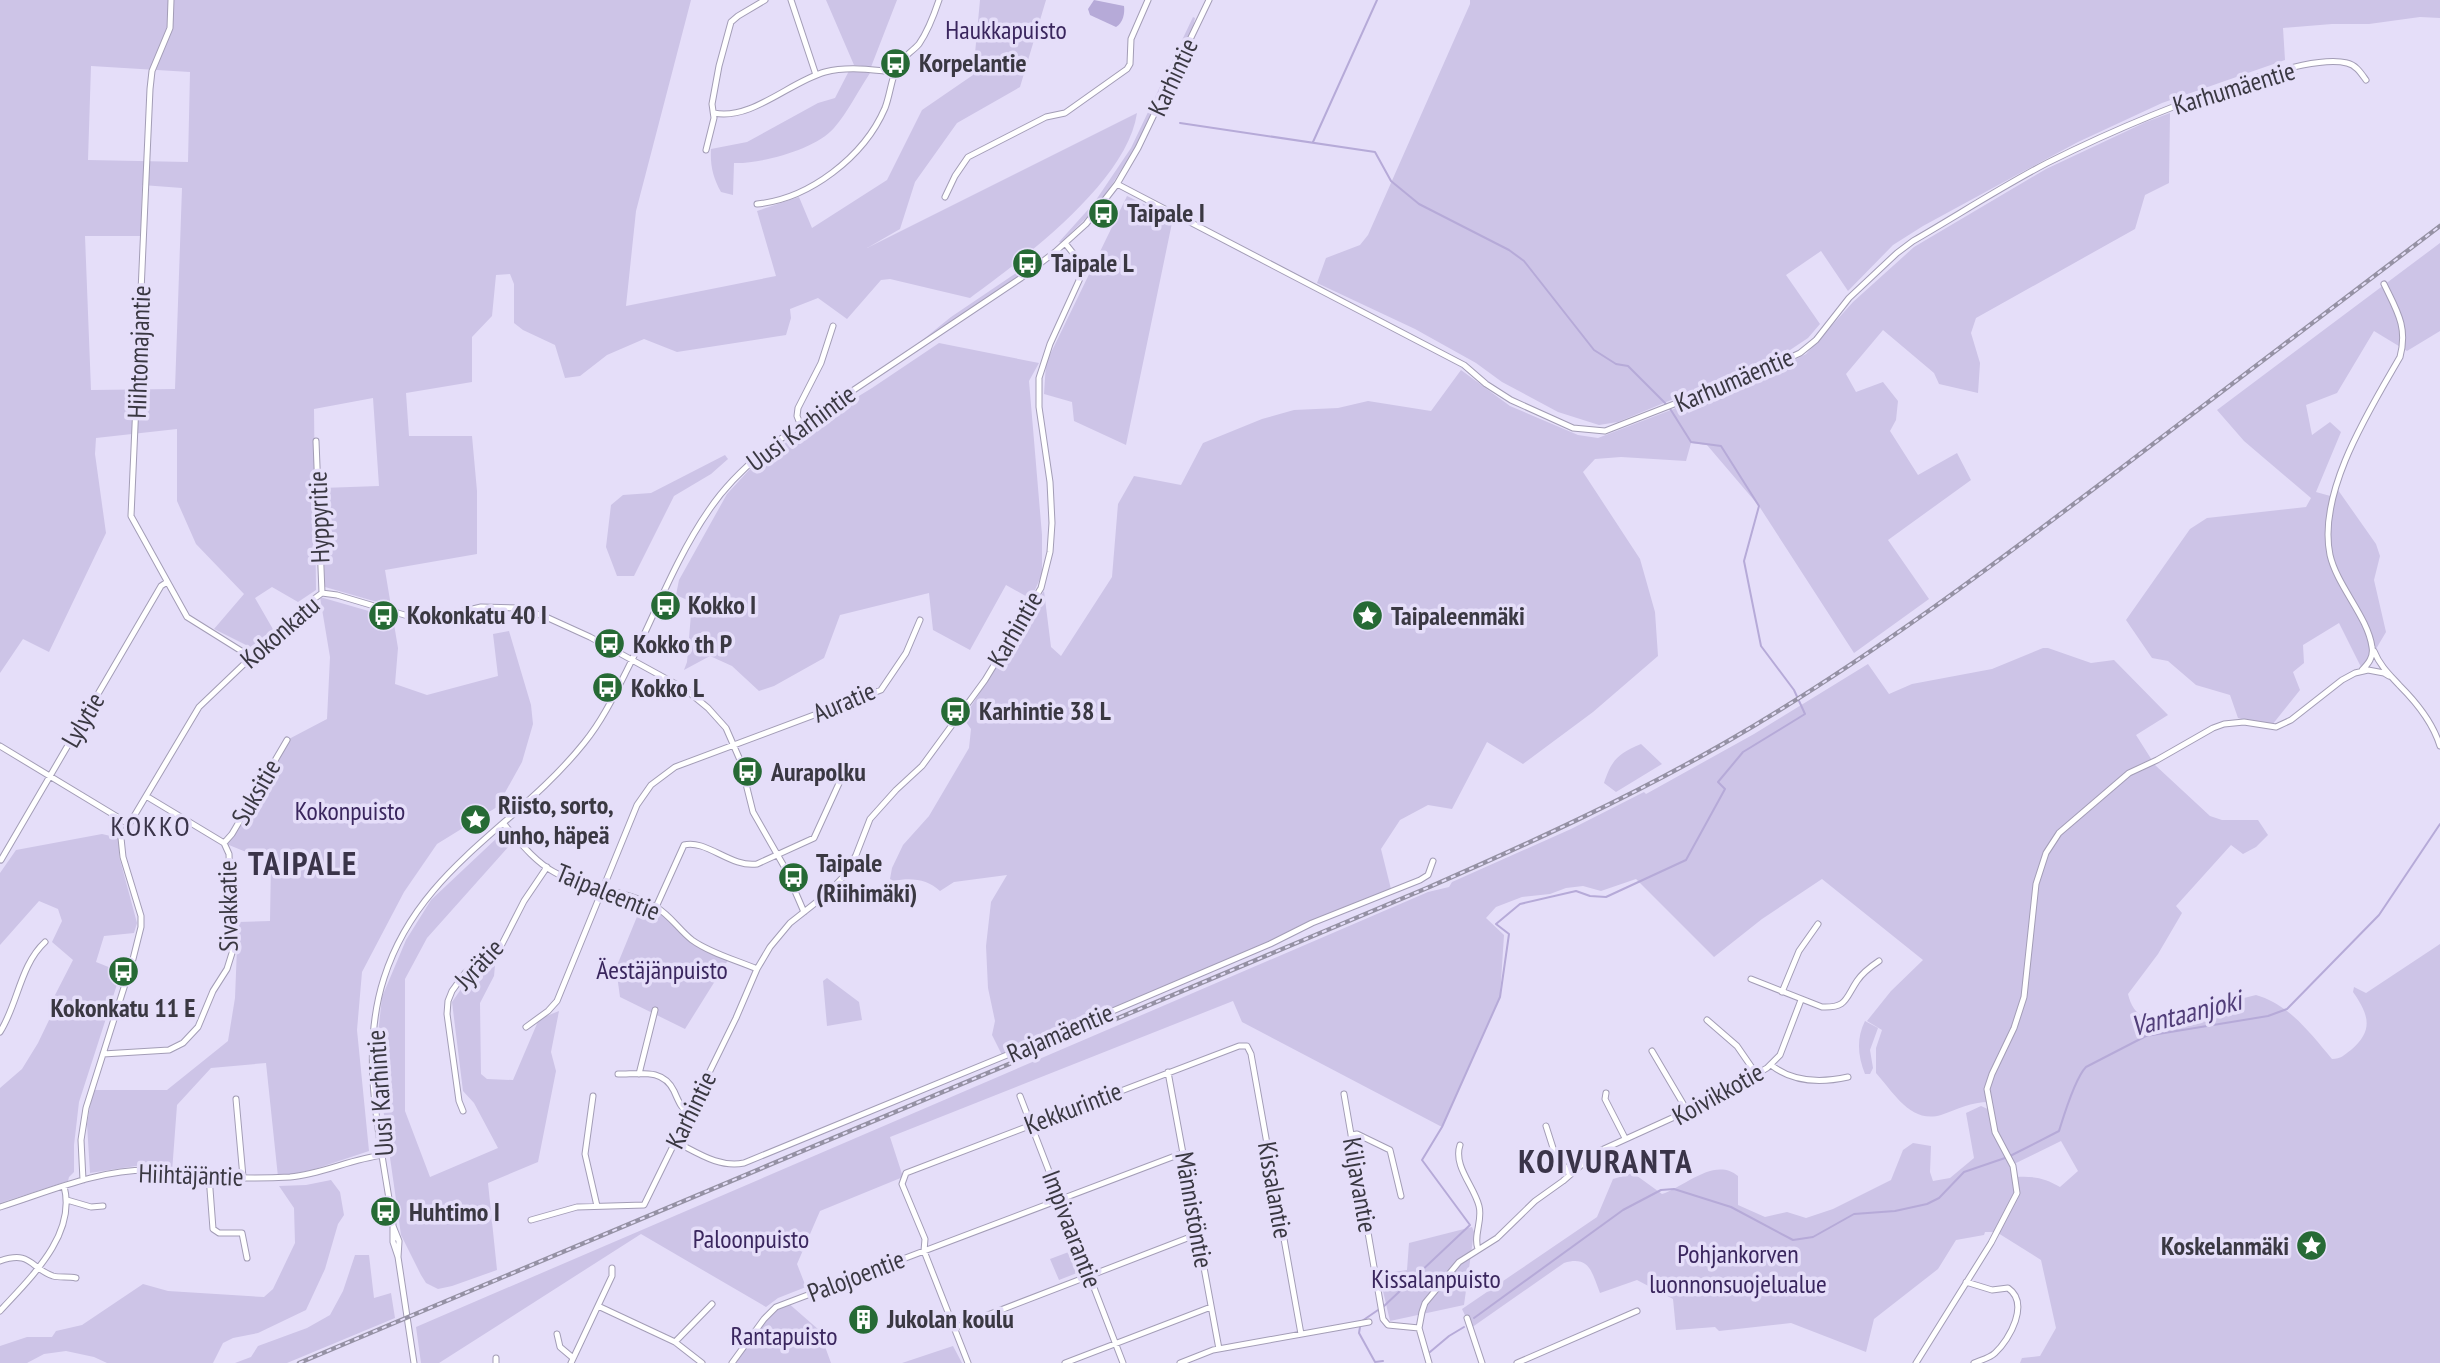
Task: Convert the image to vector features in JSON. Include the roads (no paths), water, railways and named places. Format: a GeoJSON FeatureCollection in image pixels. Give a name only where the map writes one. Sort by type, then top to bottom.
{"type":"FeatureCollection","features":[{"type":"Feature","properties":{"kind":"street","name":"Hiihtomajantie"},"geometry":{"type":"LineString","coordinates":[[171,0],[170,28],[152,71],[150,89],[131,516],[187,617],[251,657]]}},
{"type":"Feature","properties":{"kind":"street"},"geometry":{"type":"LineString","coordinates":[[706,150],[714,113],[712,104],[719,66],[732,22],[765,0]]}},
{"type":"Feature","properties":{"kind":"street"},"geometry":{"type":"LineString","coordinates":[[791,0],[816,75]]}},
{"type":"Feature","properties":{"kind":"street"},"geometry":{"type":"LineString","coordinates":[[757,204],[778,202],[835,170],[849,159],[873,131],[885,108],[895,72],[905,56],[921,42],[939,0]]}},
{"type":"Feature","properties":{"kind":"street"},"geometry":{"type":"LineString","coordinates":[[946,197],[955,176],[968,157],[1046,117],[1065,113],[1127,69],[1130,64],[1131,39],[1148,0]]}},
{"type":"Feature","properties":{"kind":"street","name":"Karhintie"},"geometry":{"type":"LineString","coordinates":[[597,1206],[644,1205],[757,969],[780,934],[845,875],[870,819],[922,766],[985,680],[1041,588],[1050,552],[1052,523],[1050,481],[1039,407],[1039,378],[1050,344],[1082,274],[1080,262],[1065,243],[1086,224],[1117,184],[1156,116],[1209,0]]}},
{"type":"Feature","properties":{"kind":"street","name":"Karhumäentie"},"geometry":{"type":"LineString","coordinates":[[1117,184],[1464,365],[1511,400],[1573,428],[1605,431],[1800,353],[1816,340],[1849,298],[1913,241],[2045,164],[2142,119],[2219,89],[2319,63],[2349,63],[2366,80]]}},
{"type":"Feature","properties":{"kind":"street"},"geometry":{"type":"LineString","coordinates":[[714,113],[729,114],[756,105],[816,75],[851,67],[895,72]]}},
{"type":"Feature","properties":{"kind":"street","name":"Uusi Karhintie"},"geometry":{"type":"LineString","coordinates":[[414,1363],[398,1256],[399,1241],[393,1225],[375,1098],[372,1047],[378,997],[390,961],[410,920],[425,899],[461,860],[545,786],[584,744],[606,712],[690,542],[709,510],[746,466],[1012,284],[1065,243]]}},
{"type":"Feature","properties":{"kind":"street"},"geometry":{"type":"LineString","coordinates":[[2384,285],[2398,313],[2404,330],[2404,341],[2400,357],[2353,443],[2340,474],[2329,529],[2330,552],[2334,569],[2373,648],[2389,676],[2422,711],[2440,746]]}},
{"type":"Feature","properties":{"kind":"street"},"geometry":{"type":"LineString","coordinates":[[801,426],[797,416],[798,408],[821,363],[833,326]]}},
{"type":"Feature","properties":{"kind":"street","name":"Hyppyritie"},"geometry":{"type":"LineString","coordinates":[[316,441],[322,593]]}},
{"type":"Feature","properties":{"kind":"street","name":"Lylytie"},"geometry":{"type":"LineString","coordinates":[[1,860],[161,586],[167,582]]}},
{"type":"Feature","properties":{"kind":"street","name":"Kokonkatu"},"geometry":{"type":"LineString","coordinates":[[83,1180],[83,1123],[141,928],[141,916],[123,857],[121,838],[199,706],[322,593],[418,619],[435,618],[481,607],[518,608],[546,617],[685,690],[708,708],[726,729],[740,760],[753,812],[779,855],[804,912]]}},
{"type":"Feature","properties":{"kind":"street","name":"Auratie"},"geometry":{"type":"LineString","coordinates":[[733,745],[881,690],[906,653],[920,620]]}},
{"type":"Feature","properties":{"kind":"street"},"geometry":{"type":"LineString","coordinates":[[1916,1363],[1992,1243],[2017,1193],[2010,1160],[1995,1132],[1987,1089],[2022,1005],[2036,884],[2046,853],[2059,833],[2129,773],[2224,724],[2244,722],[2276,727],[2311,706],[2342,680],[2362,670],[2371,657],[2373,648]]}},
{"type":"Feature","properties":{"kind":"street"},"geometry":{"type":"LineString","coordinates":[[2362,670],[2389,676]]}},
{"type":"Feature","properties":{"kind":"street","name":"Suksitie"},"geometry":{"type":"LineString","coordinates":[[224,843],[232,834],[287,740]]}},
{"type":"Feature","properties":{"kind":"street"},"geometry":{"type":"LineString","coordinates":[[526,1027],[548,1011],[557,1000],[637,805],[651,785],[666,772],[733,745]]}},
{"type":"Feature","properties":{"kind":"street"},"geometry":{"type":"LineString","coordinates":[[0,746],[129,824]]}},
{"type":"Feature","properties":{"kind":"street"},"geometry":{"type":"LineString","coordinates":[[656,907],[684,845],[694,844],[747,866],[779,855],[814,838],[841,779]]}},
{"type":"Feature","properties":{"kind":"street"},"geometry":{"type":"LineString","coordinates":[[146,796],[224,843]]}},
{"type":"Feature","properties":{"kind":"street","name":"Taipaleentie"},"geometry":{"type":"LineString","coordinates":[[503,823],[547,867],[566,878],[605,888],[656,907],[670,916],[691,940],[757,969]]}},
{"type":"Feature","properties":{"kind":"street","name":"Sivakkatie"},"geometry":{"type":"LineString","coordinates":[[103,1054],[169,1050],[183,1043],[198,1027],[213,991],[227,969],[232,953],[229,854],[224,843]]}},
{"type":"Feature","properties":{"kind":"street","name":"Rajamäentie"},"geometry":{"type":"LineString","coordinates":[[676,1142],[716,1162],[732,1166],[744,1163],[1068,1030],[1270,944],[1312,923],[1420,880],[1428,874],[1433,861]]}},
{"type":"Feature","properties":{"kind":"street","name":"Jyrätie"},"geometry":{"type":"LineString","coordinates":[[463,1111],[459,1101],[447,1014],[448,1001],[465,973],[501,946],[524,901],[547,867]]}},
{"type":"Feature","properties":{"kind":"street"},"geometry":{"type":"LineString","coordinates":[[1782,992],[1799,951],[1818,925]]}},
{"type":"Feature","properties":{"kind":"street"},"geometry":{"type":"LineString","coordinates":[[0,1032],[10,1015],[22,980],[40,946],[45,942]]}},
{"type":"Feature","properties":{"kind":"street"},"geometry":{"type":"LineString","coordinates":[[1751,979],[1822,1007],[1841,1005],[1866,970],[1879,961]]}},
{"type":"Feature","properties":{"kind":"street","name":"Koivikkotie"},"geometry":{"type":"LineString","coordinates":[[1419,1328],[1425,1303],[1459,1262],[1497,1238],[1535,1201],[1595,1153],[1688,1112],[1771,1065],[1780,1055],[1801,1000]]}},
{"type":"Feature","properties":{"kind":"street"},"geometry":{"type":"LineString","coordinates":[[639,1074],[655,1010]]}},
{"type":"Feature","properties":{"kind":"street"},"geometry":{"type":"LineString","coordinates":[[1707,1020],[1737,1046],[1757,1075]]}},
{"type":"Feature","properties":{"kind":"street","name":"Kekkurintie"},"geometry":{"type":"LineString","coordinates":[[924,1251],[925,1239],[902,1184],[903,1177],[910,1171],[1234,1047],[1247,1046]]}},
{"type":"Feature","properties":{"kind":"street","name":"Kissalantie"},"geometry":{"type":"LineString","coordinates":[[1247,1046],[1251,1054],[1301,1334]]}},
{"type":"Feature","properties":{"kind":"street"},"geometry":{"type":"LineString","coordinates":[[1652,1051],[1688,1112]]}},
{"type":"Feature","properties":{"kind":"street"},"geometry":{"type":"LineString","coordinates":[[1771,1065],[1778,1071],[1800,1080],[1822,1081],[1848,1077]]}},
{"type":"Feature","properties":{"kind":"street","name":"Männistöntie"},"geometry":{"type":"LineString","coordinates":[[1168,1072],[1219,1349]]}},
{"type":"Feature","properties":{"kind":"street"},"geometry":{"type":"LineString","coordinates":[[618,1074],[654,1074],[664,1077],[683,1110],[689,1115]]}},
{"type":"Feature","properties":{"kind":"street"},"geometry":{"type":"LineString","coordinates":[[1606,1093],[1605,1099],[1625,1138]]}},
{"type":"Feature","properties":{"kind":"street","name":"Kiljavantie"},"geometry":{"type":"LineString","coordinates":[[1344,1094],[1383,1319],[1388,1325],[1419,1328]]}},
{"type":"Feature","properties":{"kind":"street"},"geometry":{"type":"LineString","coordinates":[[531,1220],[577,1207],[597,1206],[585,1154],[593,1096]]}},
{"type":"Feature","properties":{"kind":"street","name":"Impivaarantie"},"geometry":{"type":"LineString","coordinates":[[1020,1096],[1123,1363]]}},
{"type":"Feature","properties":{"kind":"street"},"geometry":{"type":"LineString","coordinates":[[236,1099],[243,1177]]}},
{"type":"Feature","properties":{"kind":"street"},"geometry":{"type":"LineString","coordinates":[[1546,1126],[1553,1148],[1570,1175]]}},
{"type":"Feature","properties":{"kind":"street"},"geometry":{"type":"LineString","coordinates":[[1351,1135],[1357,1134],[1390,1150],[1401,1196]]}},
{"type":"Feature","properties":{"kind":"street"},"geometry":{"type":"LineString","coordinates":[[1460,1144],[1459,1161],[1479,1203],[1480,1224],[1476,1243],[1478,1249]]}},
{"type":"Feature","properties":{"kind":"street","name":"Palojoentie"},"geometry":{"type":"LineString","coordinates":[[732,1363],[776,1307],[1183,1153]]}},
{"type":"Feature","properties":{"kind":"street","name":"Hiihtäjäntie"},"geometry":{"type":"LineString","coordinates":[[0,1207],[83,1180],[150,1170],[243,1177],[309,1174],[365,1157],[383,1155]]}},
{"type":"Feature","properties":{"kind":"street"},"geometry":{"type":"LineString","coordinates":[[209,1176],[213,1229],[219,1233],[242,1233],[247,1258]]}},
{"type":"Feature","properties":{"kind":"street"},"geometry":{"type":"LineString","coordinates":[[0,1311],[40,1267],[56,1239],[67,1211],[64,1186]]}},
{"type":"Feature","properties":{"kind":"street"},"geometry":{"type":"LineString","coordinates":[[67,1200],[91,1207],[103,1206]]}},
{"type":"Feature","properties":{"kind":"street"},"geometry":{"type":"LineString","coordinates":[[954,1328],[1198,1234]]}},
{"type":"Feature","properties":{"kind":"street"},"geometry":{"type":"LineString","coordinates":[[924,1251],[968,1363]]}},
{"type":"Feature","properties":{"kind":"street"},"geometry":{"type":"LineString","coordinates":[[0,1261],[22,1258],[52,1275],[76,1278]]}},
{"type":"Feature","properties":{"kind":"street"},"geometry":{"type":"LineString","coordinates":[[556,1334],[560,1348],[572,1361],[612,1276],[612,1268]]}},
{"type":"Feature","properties":{"kind":"street"},"geometry":{"type":"LineString","coordinates":[[1966,1282],[1992,1290],[2008,1288],[2016,1296],[2019,1311],[2017,1320],[1998,1350],[1990,1357],[1974,1363]]}},
{"type":"Feature","properties":{"kind":"street"},"geometry":{"type":"LineString","coordinates":[[675,1342],[677,1336],[712,1304]]}},
{"type":"Feature","properties":{"kind":"street"},"geometry":{"type":"LineString","coordinates":[[598,1306],[675,1342],[702,1363]]}},
{"type":"Feature","properties":{"kind":"street"},"geometry":{"type":"LineString","coordinates":[[1065,1363],[1211,1307]]}},
{"type":"Feature","properties":{"kind":"street"},"geometry":{"type":"LineString","coordinates":[[1517,1363],[1637,1311]]}},
{"type":"Feature","properties":{"kind":"street"},"geometry":{"type":"LineString","coordinates":[[1467,1318],[1482,1363]]}},
{"type":"Feature","properties":{"kind":"street"},"geometry":{"type":"LineString","coordinates":[[1180,1363],[1219,1349],[1369,1322]]}},
{"type":"Feature","properties":{"kind":"street"},"geometry":{"type":"LineString","coordinates":[[1419,1328],[1429,1363]]}},
{"type":"Feature","properties":{"kind":"waterway"},"geometry":{"type":"LineString","coordinates":[[1313,142],[1377,0]]}},
{"type":"Feature","properties":{"kind":"waterway"},"geometry":{"type":"LineString","coordinates":[[1180,123],[1375,152],[1391,181],[1419,204],[1509,250],[1524,261],[1594,350],[1616,364],[1628,366],[1669,407],[1691,442],[1721,446],[1759,506],[1744,561],[1761,646],[1794,690],[1805,714],[1743,752],[1718,782],[1725,789],[1686,860],[1606,897],[1590,896],[1576,891],[1520,904],[1496,924],[1509,934],[1500,997],[1442,1127],[1422,1160],[1470,1225],[1383,1307]]}},
{"type":"Feature","properties":{"kind":"waterway","name":"Vantaanjoki"},"geometry":{"type":"LineString","coordinates":[[2010,1156],[2059,1131],[2074,1088],[2086,1067],[2146,1036],[2268,1016],[2287,1009],[2379,915],[2440,824]]}},
{"type":"Feature","properties":{"kind":"waterway","name":"Vantaanjoki"},"geometry":{"type":"LineString","coordinates":[[1474,1318],[1623,1210],[1661,1190],[1674,1189],[1731,1207],[1793,1240],[1813,1237],[1854,1214],[1895,1211],[1927,1204],[1939,1198],[1964,1172],[2005,1158]]}},
{"type":"Feature","properties":{"kind":"waterway"},"geometry":{"type":"LineString","coordinates":[[1362,1321],[1378,1310]]}},
{"type":"Feature","properties":{"kind":"waterway"},"geometry":{"type":"LineString","coordinates":[[1360,1327],[1359,1333],[1375,1362],[1383,1361]]}},
{"type":"Feature","properties":{"kind":"waterway","name":"Vantaanjoki"},"geometry":{"type":"LineString","coordinates":[[1430,1352],[1464,1327]]}},
{"type":"Feature","properties":{"kind":"railway"},"geometry":{"type":"LineString","coordinates":[[299,1363],[1427,888],[1655,781],[1780,710],[1930,610],[2440,226]]}},
{"type":"Feature","properties":{"kind":"place","name":"Korpelantie"},"geometry":{"type":"Point","coordinates":[896,63]}},
{"type":"Feature","properties":{"kind":"place","name":"Taipale I"},"geometry":{"type":"Point","coordinates":[1104,213]}},
{"type":"Feature","properties":{"kind":"place","name":"Taipale L"},"geometry":{"type":"Point","coordinates":[1028,263]}},
{"type":"Feature","properties":{"kind":"place","name":"Kokko I"},"geometry":{"type":"Point","coordinates":[665,605]}},
{"type":"Feature","properties":{"kind":"place","name":"Kokonkatu 40 I"},"geometry":{"type":"Point","coordinates":[384,615]}},
{"type":"Feature","properties":{"kind":"place","name":"Taipaleenmäki"},"geometry":{"type":"Point","coordinates":[1368,616]}},
{"type":"Feature","properties":{"kind":"place","name":"Kokko th P"},"geometry":{"type":"Point","coordinates":[610,644]}},
{"type":"Feature","properties":{"kind":"place","name":"Kokko L"},"geometry":{"type":"Point","coordinates":[608,688]}},
{"type":"Feature","properties":{"kind":"place","name":"Karhintie 38 L"},"geometry":{"type":"Point","coordinates":[956,711]}},
{"type":"Feature","properties":{"kind":"place","name":"Aurapolku"},"geometry":{"type":"Point","coordinates":[748,772]}},
{"type":"Feature","properties":{"kind":"place","name":"Riisto, sorto, unho, häpeä"},"geometry":{"type":"Point","coordinates":[475,820]}},
{"type":"Feature","properties":{"kind":"place","name":"Taipale (Riihimäki)"},"geometry":{"type":"Point","coordinates":[793,878]}},
{"type":"Feature","properties":{"kind":"place","name":"Kokonkatu 11 E"},"geometry":{"type":"Point","coordinates":[123,972]}},
{"type":"Feature","properties":{"kind":"place","name":"Huhtimo I"},"geometry":{"type":"Point","coordinates":[386,1212]}},
{"type":"Feature","properties":{"kind":"place","name":"Koskelanmäki"},"geometry":{"type":"Point","coordinates":[2312,1246]}},
{"type":"Feature","properties":{"kind":"place","name":"Jukolan koulu"},"geometry":{"type":"Point","coordinates":[864,1319]}},
{"type":"Feature","properties":{"kind":"district","name":"KOKKO"},"geometry":{"type":"Point","coordinates":[151,826]}},
{"type":"Feature","properties":{"kind":"district","name":"TAIPALE"},"geometry":{"type":"Point","coordinates":[303,863]}},
{"type":"Feature","properties":{"kind":"district","name":"KOIVURANTA"},"geometry":{"type":"Point","coordinates":[1606,1161]}},
{"type":"Feature","properties":{"kind":"park label","name":"Haukkapuisto"},"geometry":{"type":"Point","coordinates":[1006,30]}},
{"type":"Feature","properties":{"kind":"park label","name":"Kokonpuisto"},"geometry":{"type":"Point","coordinates":[350,811]}},
{"type":"Feature","properties":{"kind":"park label","name":"Äestäjänpuisto"},"geometry":{"type":"Point","coordinates":[662,970]}},
{"type":"Feature","properties":{"kind":"park label","name":"Paloonpuisto"},"geometry":{"type":"Point","coordinates":[751,1239]}},
{"type":"Feature","properties":{"kind":"park label","name":"Pohjankorven luonnonsuojelualue"},"geometry":{"type":"Point","coordinates":[1738,1269]}},
{"type":"Feature","properties":{"kind":"park label","name":"Kissalanpuisto"},"geometry":{"type":"Point","coordinates":[1436,1279]}},
{"type":"Feature","properties":{"kind":"park label","name":"Rantapuisto"},"geometry":{"type":"Point","coordinates":[784,1336]}}]}
